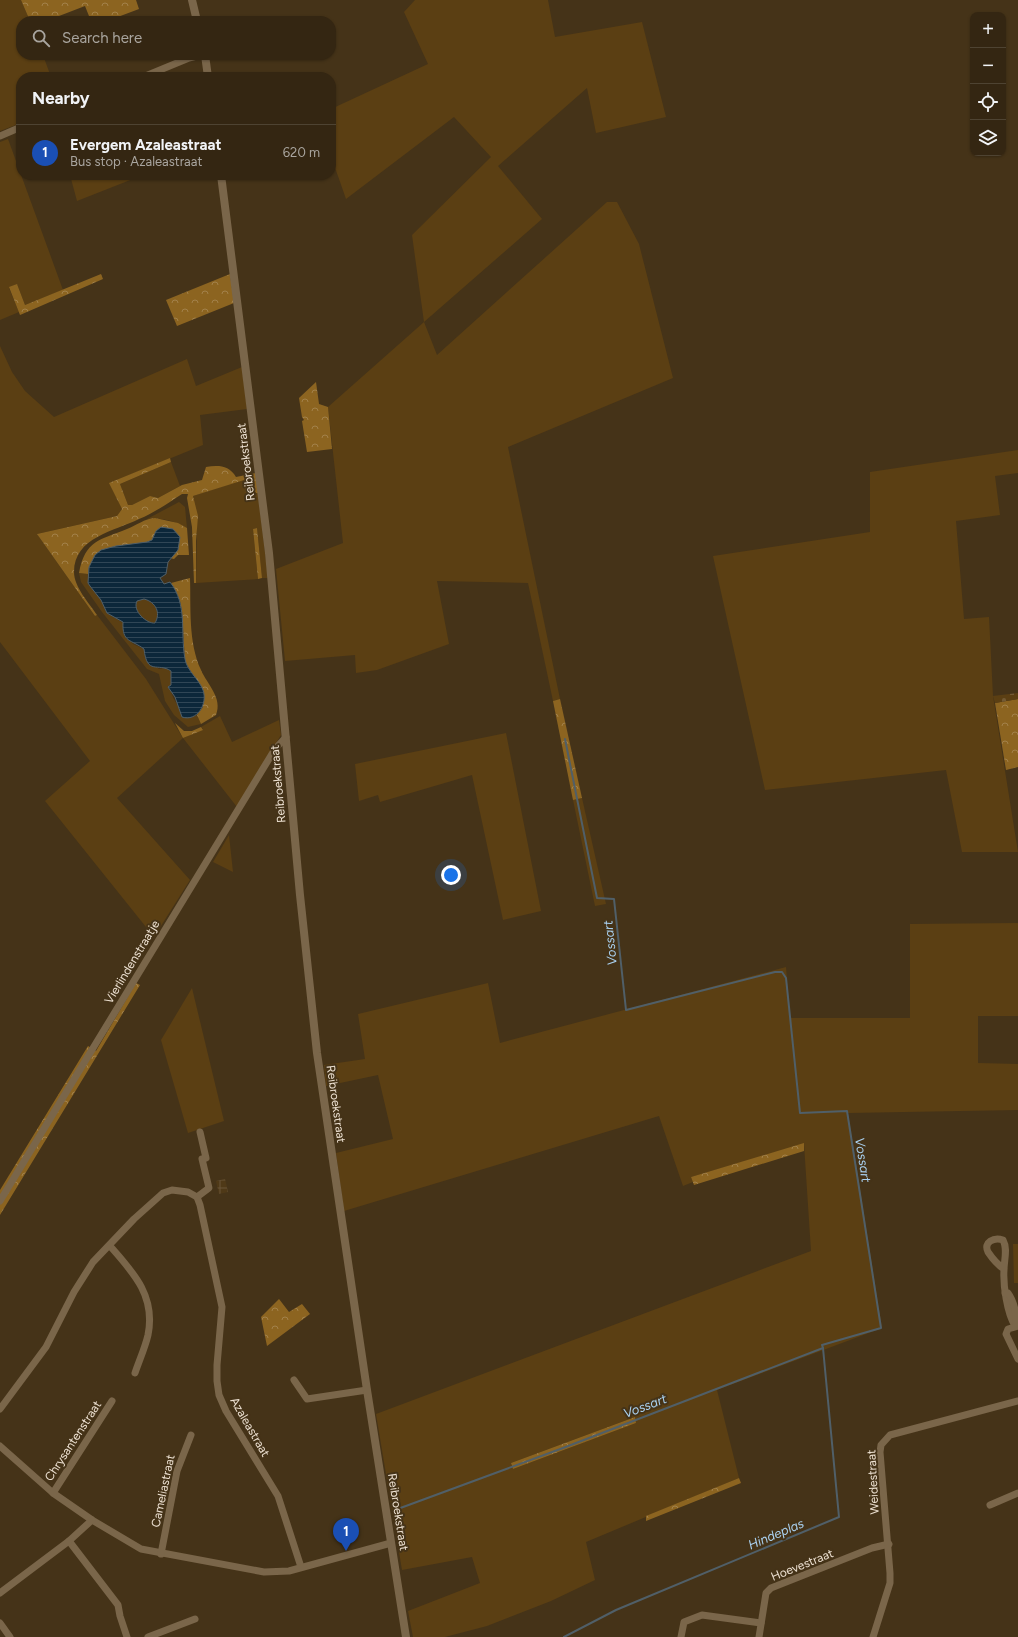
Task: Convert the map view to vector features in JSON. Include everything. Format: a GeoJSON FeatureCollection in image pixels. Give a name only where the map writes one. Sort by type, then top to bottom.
{"type":"FeatureCollection","features":[{"type":"Feature","properties":{"kind":"street"},"geometry":{"type":"LineString","coordinates":[[192,0],[196,16]]}},
{"type":"Feature","properties":{"kind":"street"},"geometry":{"type":"LineString","coordinates":[[155,72],[185,60]]}},
{"type":"Feature","properties":{"kind":"street"},"geometry":{"type":"LineString","coordinates":[[206,60],[207,72]]}},
{"type":"Feature","properties":{"kind":"street"},"geometry":{"type":"LineString","coordinates":[[0,136],[16,130]]}},
{"type":"Feature","properties":{"kind":"street","name":"Reibroekstraat"},"geometry":{"type":"LineString","coordinates":[[222,180],[269,553],[300,895],[317,1053],[367,1390],[406,1637]]}},
{"type":"Feature","properties":{"kind":"street","name":"Vierlindenstraatje"},"geometry":{"type":"LineString","coordinates":[[0,1201],[272,755],[286,737]]}},
{"type":"Feature","properties":{"kind":"street"},"geometry":{"type":"LineString","coordinates":[[0,1409],[46,1347],[74,1292],[93,1262],[163,1193],[180,1190],[197,1197],[209,1188],[202,1159],[206,1158],[200,1132]]}},
{"type":"Feature","properties":{"kind":"street","name":"Azaleastraat"},"geometry":{"type":"LineString","coordinates":[[197,1197],[222,1308],[217,1365],[219,1395],[226,1411],[278,1496],[301,1567]]}},
{"type":"Feature","properties":{"kind":"street"},"geometry":{"type":"LineString","coordinates":[[110,1246],[134,1272],[144,1289],[147,1301],[149,1316],[148,1335],[134,1373]]}},
{"type":"Feature","properties":{"kind":"street"},"geometry":{"type":"LineString","coordinates":[[1004,1269],[1005,1293],[1008,1293],[1012,1298],[1017,1316],[1016,1326],[1008,1330],[1006,1334],[1018,1359]]}},
{"type":"Feature","properties":{"kind":"street"},"geometry":{"type":"LineString","coordinates":[[294,1380],[307,1399],[367,1390]]}},
{"type":"Feature","properties":{"kind":"street","name":"Chrysantenstraat"},"geometry":{"type":"LineString","coordinates":[[53,1493],[112,1401]]}},
{"type":"Feature","properties":{"kind":"street","name":"Weidestraat"},"geometry":{"type":"LineString","coordinates":[[873,1637],[890,1583],[889,1544],[880,1452],[881,1445],[890,1434],[1018,1401]]}},
{"type":"Feature","properties":{"kind":"street","name":"Cameliastraat"},"geometry":{"type":"LineString","coordinates":[[161,1554],[177,1471],[191,1434]]}},
{"type":"Feature","properties":{"kind":"street"},"geometry":{"type":"LineString","coordinates":[[0,1446],[53,1493],[92,1520],[141,1549],[161,1554],[264,1572],[288,1570],[391,1543]]}},
{"type":"Feature","properties":{"kind":"street"},"geometry":{"type":"LineString","coordinates":[[990,1505],[1018,1493]]}},
{"type":"Feature","properties":{"kind":"street"},"geometry":{"type":"LineString","coordinates":[[0,1593],[69,1541],[92,1520]]}},
{"type":"Feature","properties":{"kind":"street"},"geometry":{"type":"LineString","coordinates":[[69,1541],[118,1605],[127,1637]]}},
{"type":"Feature","properties":{"kind":"street","name":"Hoevestraat"},"geometry":{"type":"LineString","coordinates":[[759,1637],[766,1593],[771,1588],[872,1548],[889,1544]]}},
{"type":"Feature","properties":{"kind":"street"},"geometry":{"type":"LineString","coordinates":[[681,1637],[684,1622],[702,1615],[761,1623]]}},
{"type":"Feature","properties":{"kind":"street"},"geometry":{"type":"LineString","coordinates":[[148,1637],[195,1619]]}},
{"type":"Feature","properties":{"kind":"street"},"geometry":{"type":"LineString","coordinates":[[0,1623],[10,1637]]}},
{"type":"Feature","properties":{"kind":"shaded area"},"geometry":{"type":"Polygon","coordinates":[[[225,1179],[228,1192],[219,1194],[216,1181],[225,1179]]]}},
{"type":"Feature","properties":{"kind":"green space"},"geometry":{"type":"Polygon","coordinates":[[[0,0],[21,0],[28,16],[16,16],[16,60],[45,60],[49,72],[16,72],[16,125],[0,131],[0,0]]]}},
{"type":"Feature","properties":{"kind":"green space"},"geometry":{"type":"Polygon","coordinates":[[[21,0],[136,0],[139,9],[120,16],[89,16],[85,6],[59,16],[28,16],[21,0]]]}},
{"type":"Feature","properties":{"kind":"green space"},"geometry":{"type":"Polygon","coordinates":[[[415,0],[548,0],[555,37],[642,22],[666,117],[596,133],[587,88],[498,166],[542,219],[424,322],[412,235],[491,157],[454,117],[346,199],[336,170],[336,107],[428,64],[404,12],[415,0]]]}},
{"type":"Feature","properties":{"kind":"green space"},"geometry":{"type":"Polygon","coordinates":[[[8,139],[16,161],[16,180],[23,180],[63,290],[25,305],[17,284],[9,288],[19,312],[0,320],[0,142],[8,139]]]}},
{"type":"Feature","properties":{"kind":"green space"},"geometry":{"type":"Polygon","coordinates":[[[71,180],[130,180],[77,201],[71,180]]]}},
{"type":"Feature","properties":{"kind":"green space"},"geometry":{"type":"Polygon","coordinates":[[[607,202],[617,202],[639,244],[673,378],[508,447],[560,699],[553,701],[528,583],[437,581],[449,644],[377,670],[356,673],[355,655],[285,661],[276,569],[343,543],[328,407],[424,322],[437,355],[607,202]]]}},
{"type":"Feature","properties":{"kind":"green space"},"geometry":{"type":"Polygon","coordinates":[[[101,274],[103,279],[20,315],[9,287],[17,284],[25,305],[101,274]]]}},
{"type":"Feature","properties":{"kind":"green space"},"geometry":{"type":"Polygon","coordinates":[[[230,274],[234,303],[177,326],[166,300],[230,274]]]}},
{"type":"Feature","properties":{"kind":"green space"},"geometry":{"type":"Polygon","coordinates":[[[0,346],[12,372],[25,391],[54,417],[187,359],[196,386],[242,367],[247,409],[200,415],[203,445],[110,483],[122,509],[117,516],[37,534],[95,616],[97,615],[146,679],[183,738],[117,798],[190,880],[154,937],[45,801],[90,761],[0,642],[0,346]]]}},
{"type":"Feature","properties":{"kind":"green space"},"geometry":{"type":"Polygon","coordinates":[[[316,382],[319,404],[328,407],[332,449],[307,452],[302,421],[304,420],[302,417],[299,398],[316,382]]]}},
{"type":"Feature","properties":{"kind":"green space"},"geometry":{"type":"Polygon","coordinates":[[[1018,450],[1018,473],[995,476],[1000,515],[956,521],[964,619],[989,617],[993,696],[1018,852],[962,852],[946,770],[765,790],[713,556],[870,532],[870,472],[1018,450]]]}},
{"type":"Feature","properties":{"kind":"green space"},"geometry":{"type":"Polygon","coordinates":[[[170,458],[171,462],[120,484],[128,505],[132,505],[150,496],[158,498],[182,485],[202,480],[206,467],[210,466],[227,468],[236,477],[256,473],[258,493],[246,493],[244,480],[193,496],[198,516],[196,541],[196,583],[194,583],[192,527],[187,498],[188,494],[182,494],[150,514],[108,532],[88,543],[76,560],[74,572],[76,583],[97,615],[95,616],[37,534],[117,516],[122,509],[109,483],[170,458]]]}},
{"type":"Feature","properties":{"kind":"green space"},"geometry":{"type":"Polygon","coordinates":[[[171,462],[180,486],[158,498],[150,496],[132,505],[128,505],[120,484],[171,462]]]}},
{"type":"Feature","properties":{"kind":"green space"},"geometry":{"type":"Polygon","coordinates":[[[244,479],[258,493],[268,578],[262,578],[257,528],[253,529],[258,579],[196,583],[197,528],[193,496],[244,479]]]}},
{"type":"Feature","properties":{"kind":"green space"},"geometry":{"type":"Polygon","coordinates":[[[179,502],[185,507],[187,528],[167,520],[147,519],[179,502]]]}},
{"type":"Feature","properties":{"kind":"green space"},"geometry":{"type":"Polygon","coordinates":[[[155,518],[178,523],[187,528],[189,555],[178,555],[174,559],[170,558],[178,550],[156,531],[152,540],[147,542],[107,548],[89,567],[88,574],[79,573],[85,554],[95,543],[144,521],[155,518]]]}},
{"type":"Feature","properties":{"kind":"green space"},"geometry":{"type":"Polygon","coordinates":[[[257,528],[262,578],[258,579],[253,529],[257,528]]]}},
{"type":"Feature","properties":{"kind":"green space"},"geometry":{"type":"Polygon","coordinates":[[[79,573],[88,574],[88,583],[101,600],[107,613],[123,623],[123,633],[133,644],[144,649],[145,658],[159,669],[166,668],[171,671],[171,691],[175,702],[189,718],[197,715],[201,724],[188,727],[174,715],[165,701],[159,674],[147,669],[102,612],[81,582],[79,573]]]}},
{"type":"Feature","properties":{"kind":"green space"},"geometry":{"type":"Polygon","coordinates":[[[190,578],[191,624],[194,648],[201,670],[216,697],[218,709],[216,715],[201,724],[197,715],[203,707],[197,681],[185,662],[182,611],[180,601],[171,583],[190,578]]]}},
{"type":"Feature","properties":{"kind":"green space"},"geometry":{"type":"Polygon","coordinates":[[[144,599],[152,603],[156,608],[158,615],[155,623],[144,619],[138,613],[136,605],[137,601],[144,599]]]}},
{"type":"Feature","properties":{"kind":"green space"},"geometry":{"type":"Polygon","coordinates":[[[1018,693],[1018,699],[995,703],[993,696],[1018,693]]]}},
{"type":"Feature","properties":{"kind":"green space"},"geometry":{"type":"Polygon","coordinates":[[[560,699],[582,798],[573,800],[553,701],[560,699]]]}},
{"type":"Feature","properties":{"kind":"green space"},"geometry":{"type":"Polygon","coordinates":[[[1018,699],[1018,767],[1006,770],[995,703],[1018,699]]]}},
{"type":"Feature","properties":{"kind":"green space"},"geometry":{"type":"Polygon","coordinates":[[[220,716],[232,742],[279,720],[281,735],[237,807],[183,738],[203,729],[201,727],[220,716]]]}},
{"type":"Feature","properties":{"kind":"green space"},"geometry":{"type":"Polygon","coordinates":[[[175,723],[184,731],[192,731],[201,727],[203,730],[183,738],[175,723]]]}},
{"type":"Feature","properties":{"kind":"green space"},"geometry":{"type":"Polygon","coordinates":[[[506,733],[541,911],[503,920],[472,775],[380,802],[378,795],[359,801],[355,764],[506,733]]]}},
{"type":"Feature","properties":{"kind":"green space"},"geometry":{"type":"Polygon","coordinates":[[[582,798],[606,904],[595,906],[573,800],[582,798]]]}},
{"type":"Feature","properties":{"kind":"green space"},"geometry":{"type":"Polygon","coordinates":[[[229,835],[233,872],[213,862],[229,835]]]}},
{"type":"Feature","properties":{"kind":"green space"},"geometry":{"type":"Polygon","coordinates":[[[1018,923],[1018,1016],[978,1016],[978,1063],[1018,1064],[1018,1110],[848,1113],[882,1328],[717,1390],[739,1478],[586,1542],[595,1580],[551,1601],[487,1626],[445,1637],[413,1637],[408,1611],[480,1583],[472,1557],[402,1570],[376,1414],[811,1251],[804,1144],[691,1177],[693,1182],[683,1186],[659,1116],[344,1211],[336,1153],[393,1139],[378,1075],[326,1086],[324,1065],[365,1059],[358,1014],[488,983],[500,1043],[786,967],[790,1018],[910,1018],[910,924],[1018,923]],[[635,1417],[511,1463],[513,1469],[636,1423],[635,1417]]]}},
{"type":"Feature","properties":{"kind":"green space"},"geometry":{"type":"Polygon","coordinates":[[[136,983],[140,985],[0,1215],[0,1190],[88,1046],[96,1051],[136,983]]]}},
{"type":"Feature","properties":{"kind":"green space"},"geometry":{"type":"Polygon","coordinates":[[[192,988],[224,1121],[188,1133],[161,1040],[192,988]]]}},
{"type":"Feature","properties":{"kind":"green space"},"geometry":{"type":"Polygon","coordinates":[[[804,1143],[804,1151],[694,1185],[691,1177],[804,1143]]]}},
{"type":"Feature","properties":{"kind":"green space"},"geometry":{"type":"Polygon","coordinates":[[[1013,1244],[1018,1244],[1018,1283],[1014,1283],[1013,1244]]]}},
{"type":"Feature","properties":{"kind":"green space"},"geometry":{"type":"Polygon","coordinates":[[[279,1299],[289,1312],[302,1304],[310,1314],[267,1346],[261,1317],[279,1299]]]}},
{"type":"Feature","properties":{"kind":"green space"},"geometry":{"type":"Polygon","coordinates":[[[635,1417],[636,1423],[513,1469],[511,1463],[635,1417]]]}},
{"type":"Feature","properties":{"kind":"green space"},"geometry":{"type":"Polygon","coordinates":[[[739,1478],[741,1483],[646,1521],[646,1516],[739,1478]]]}},
{"type":"Feature","properties":{"kind":"water"},"geometry":{"type":"Polygon","coordinates":[[[161,527],[173,529],[180,537],[178,550],[168,562],[166,574],[160,578],[164,584],[170,582],[176,591],[181,609],[186,663],[201,686],[204,695],[203,706],[200,711],[192,717],[187,718],[182,717],[175,697],[168,687],[171,685],[171,671],[154,667],[148,663],[145,657],[144,649],[128,640],[124,634],[123,622],[107,613],[101,600],[88,583],[89,567],[95,555],[101,550],[116,546],[147,542],[152,540],[156,531],[161,527]],[[144,599],[137,601],[136,605],[138,613],[144,619],[155,623],[158,615],[156,608],[148,600],[144,599]]]}},
{"type":"Feature","properties":{"kind":"waterway","name":"Vossart"},"geometry":{"type":"LineString","coordinates":[[395,1510],[563,1448],[823,1348],[822,1345],[881,1328],[847,1111],[800,1113],[786,978],[782,972],[775,972],[626,1010],[614,899],[597,898],[565,739]]}},
{"type":"Feature","properties":{"kind":"waterway","name":"Hindeplas"},"geometry":{"type":"LineString","coordinates":[[564,1637],[616,1610],[839,1517],[823,1348]]}},
{"type":"Feature","properties":{"kind":"place","name":"Evergem Azaleastraat"},"geometry":{"type":"Point","coordinates":[346,1551]}}]}
